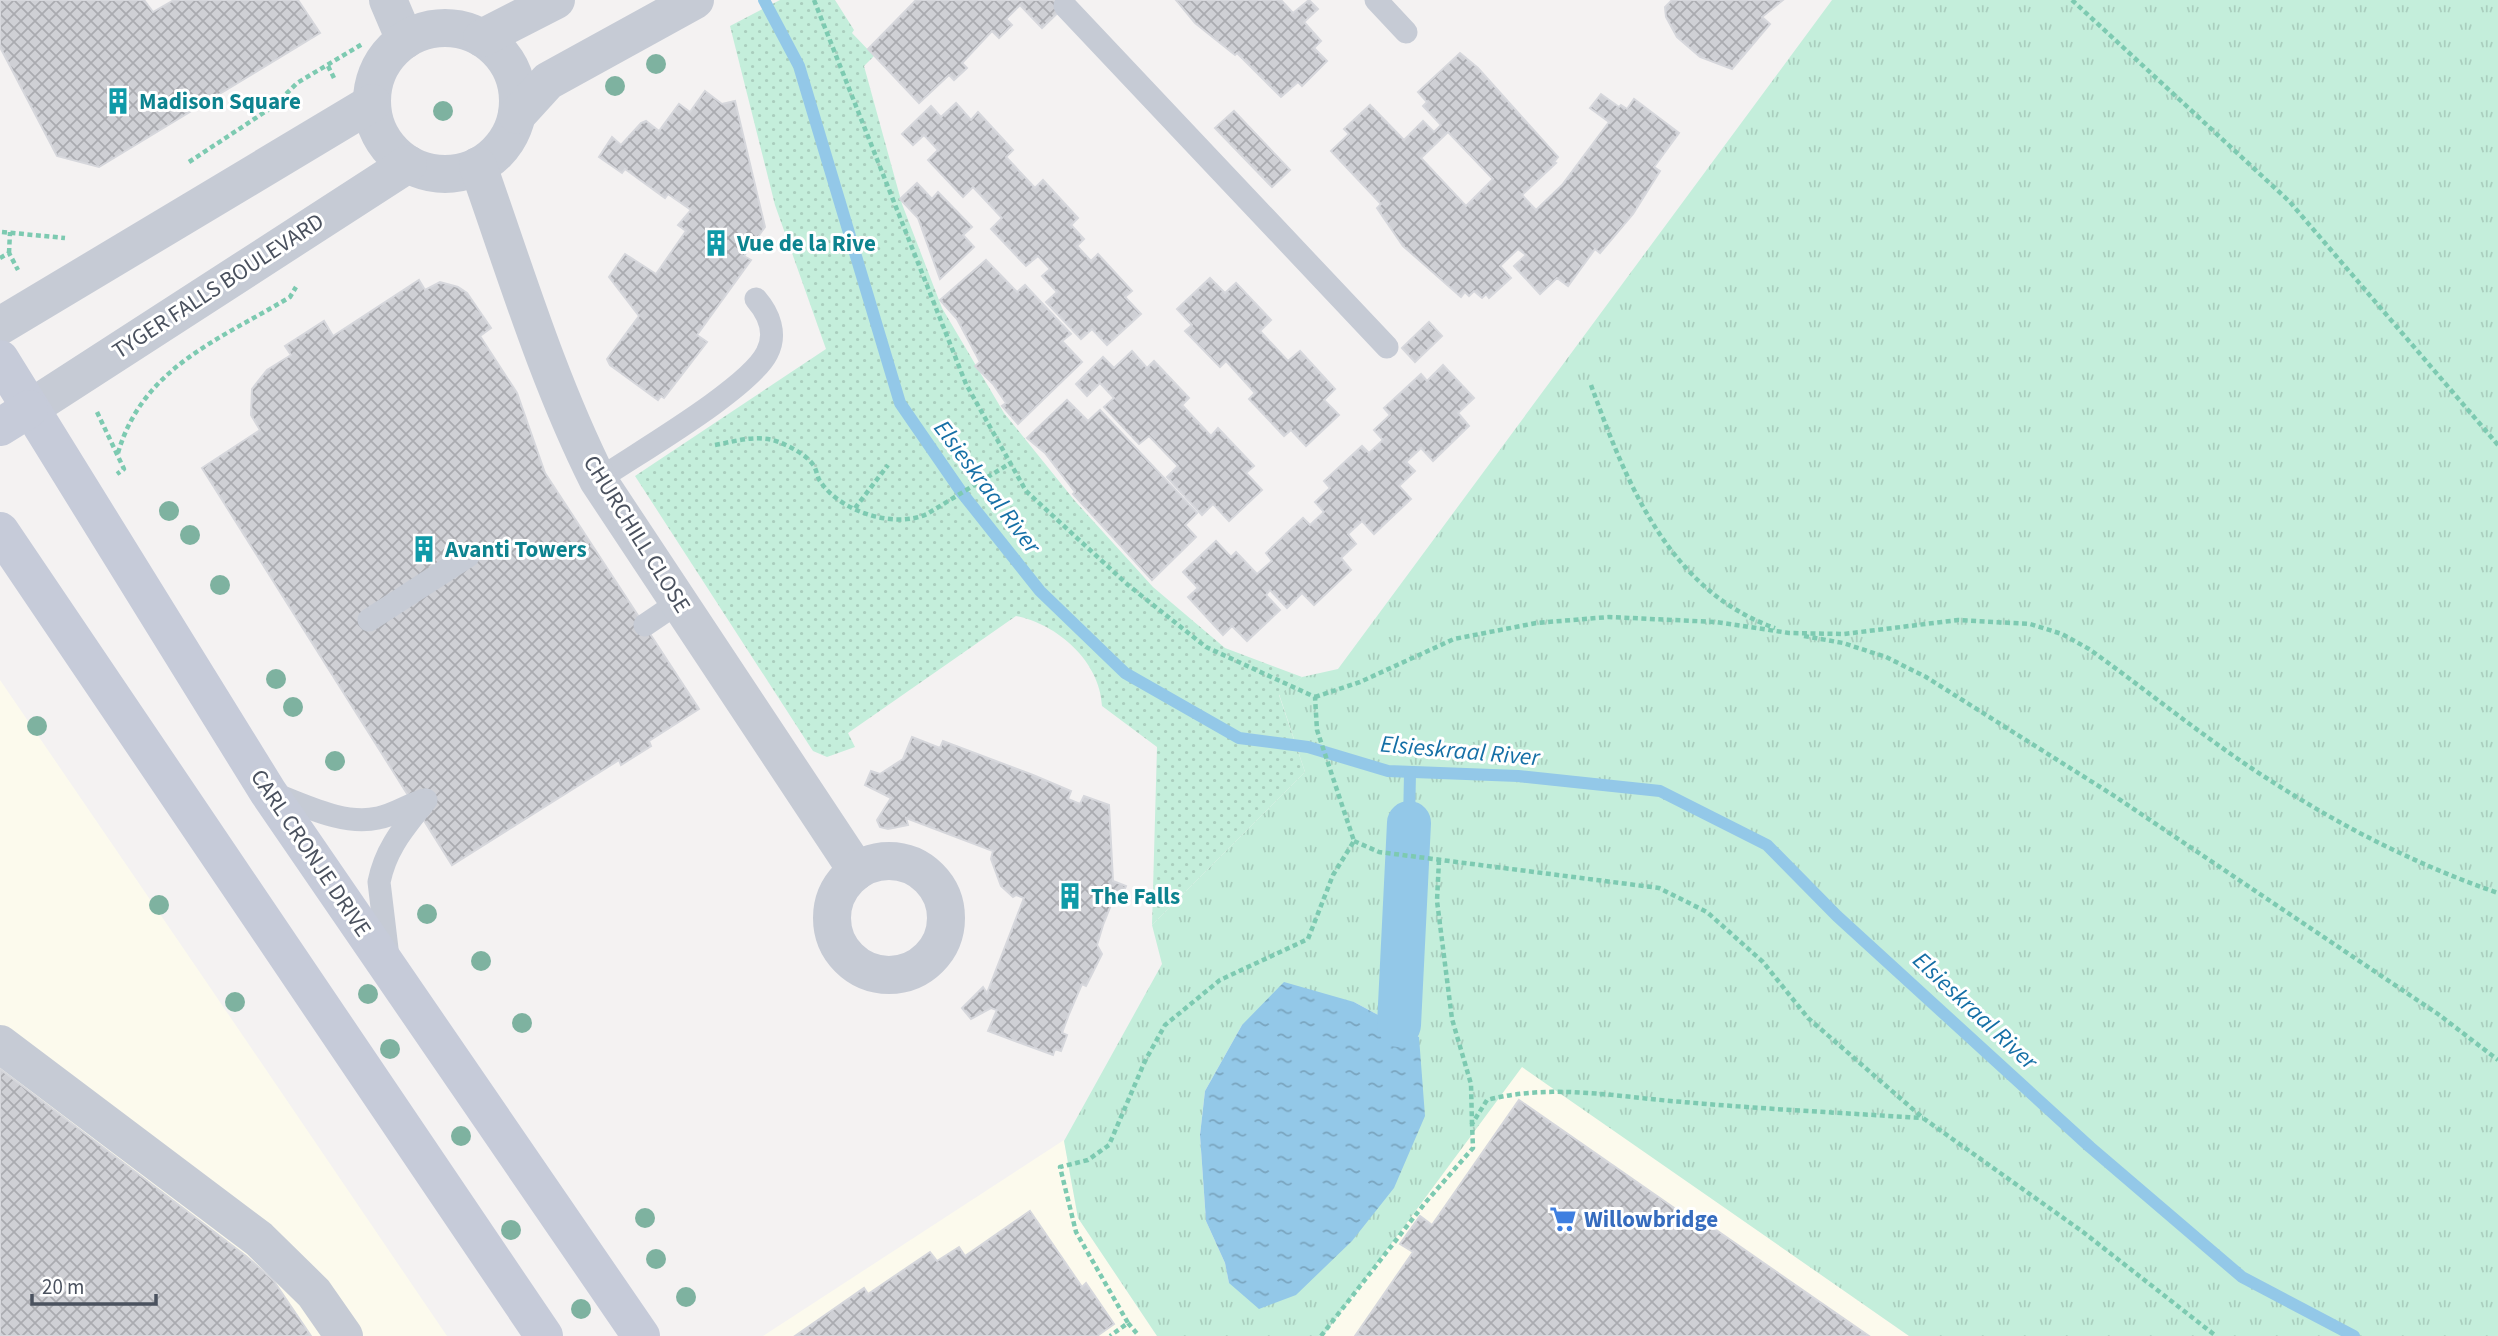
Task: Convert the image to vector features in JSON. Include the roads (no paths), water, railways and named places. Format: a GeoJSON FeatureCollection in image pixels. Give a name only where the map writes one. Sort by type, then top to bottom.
{"type":"FeatureCollection","features":[{"type":"Feature","properties":{"kind":"main road","name":"CARL CRONJE DRIVE"},"geometry":{"type":"LineString","coordinates":[[0,359],[15,418],[641,1336]]}},
{"type":"Feature","properties":{"kind":"main road"},"geometry":{"type":"LineString","coordinates":[[0,531],[544,1336]]}},
{"type":"Feature","properties":{"kind":"street"},"geometry":{"type":"LineString","coordinates":[[388,0],[405,40]]}},
{"type":"Feature","properties":{"kind":"street"},"geometry":{"type":"LineString","coordinates":[[482,38],[556,0]]}},
{"type":"Feature","properties":{"kind":"street"},"geometry":{"type":"LineString","coordinates":[[517,115],[548,81],[692,2]]}},
{"type":"Feature","properties":{"kind":"street"},"geometry":{"type":"LineString","coordinates":[[424,30],[464,30],[482,38],[500,52],[512,70],[518,92],[517,115],[509,136],[496,153],[478,166],[455,173],[431,172],[408,164],[389,149],[377,128],[372,103],[375,79],[387,56],[405,40],[424,30]]}},
{"type":"Feature","properties":{"kind":"street"},"geometry":{"type":"LineString","coordinates":[[0,326],[372,103]]}},
{"type":"Feature","properties":{"kind":"street","name":"TYGER FALLS BOULEVARD"},"geometry":{"type":"LineString","coordinates":[[15,418],[408,164]]}},
{"type":"Feature","properties":{"kind":"street","name":"CHURCHILL CLOSE"},"geometry":{"type":"LineString","coordinates":[[478,166],[566,411],[598,480],[857,871]]}},
{"type":"Feature","properties":{"kind":"street"},"geometry":{"type":"LineString","coordinates":[[0,1044],[259,1239],[314,1293],[344,1336]]}},
{"type":"Feature","properties":{"kind":"lane"},"geometry":{"type":"LineString","coordinates":[[1376,0],[1406,32]]}},
{"type":"Feature","properties":{"kind":"lane"},"geometry":{"type":"LineString","coordinates":[[1065,6],[1387,347]]}},
{"type":"Feature","properties":{"kind":"lane"},"geometry":{"type":"LineString","coordinates":[[598,480],[731,391],[760,364],[772,337],[765,309],[756,299]]}},
{"type":"Feature","properties":{"kind":"lane"},"geometry":{"type":"LineString","coordinates":[[369,620],[468,556]]}},
{"type":"Feature","properties":{"kind":"lane"},"geometry":{"type":"LineString","coordinates":[[645,625],[680,603]]}},
{"type":"Feature","properties":{"kind":"lane"},"geometry":{"type":"LineString","coordinates":[[268,792],[337,816],[365,820],[386,816],[426,800],[392,844],[379,882],[390,969]]}},
{"type":"Feature","properties":{"kind":"water"},"geometry":{"type":"Polygon","coordinates":[[[1284,982],[1354,1002],[1419,1037],[1425,1116],[1394,1188],[1352,1241],[1296,1295],[1259,1309],[1229,1283],[1225,1263],[1206,1221],[1200,1135],[1205,1091],[1242,1025],[1284,982]]]}},
{"type":"Feature","properties":{"kind":"waterway","name":"Elsieskraal River"},"geometry":{"type":"LineString","coordinates":[[764,0],[799,66],[900,403],[962,493],[1040,591],[1125,673],[1239,738],[1308,747],[1388,771],[1518,776],[1660,791],[1767,845],[1837,916],[2090,1147],[2242,1277],[2354,1336]]}},
{"type":"Feature","properties":{"kind":"waterway"},"geometry":{"type":"LineString","coordinates":[[1409,823],[1410,773]]}},
{"type":"Feature","properties":{"kind":"waterway"},"geometry":{"type":"LineString","coordinates":[[1399,1025],[1409,823]]}},
{"type":"Feature","properties":{"kind":"place","name":"Madison Square"},"geometry":{"type":"Point","coordinates":[118,101]}},
{"type":"Feature","properties":{"kind":"place","name":"Vue de la Rive"},"geometry":{"type":"Point","coordinates":[716,243]}},
{"type":"Feature","properties":{"kind":"place","name":"Avanti Towers"},"geometry":{"type":"Point","coordinates":[424,549]}},
{"type":"Feature","properties":{"kind":"place","name":"The Falls"},"geometry":{"type":"Point","coordinates":[1070,896]}},
{"type":"Feature","properties":{"kind":"place","name":"Willowbridge"},"geometry":{"type":"Point","coordinates":[1563,1219]}}]}
